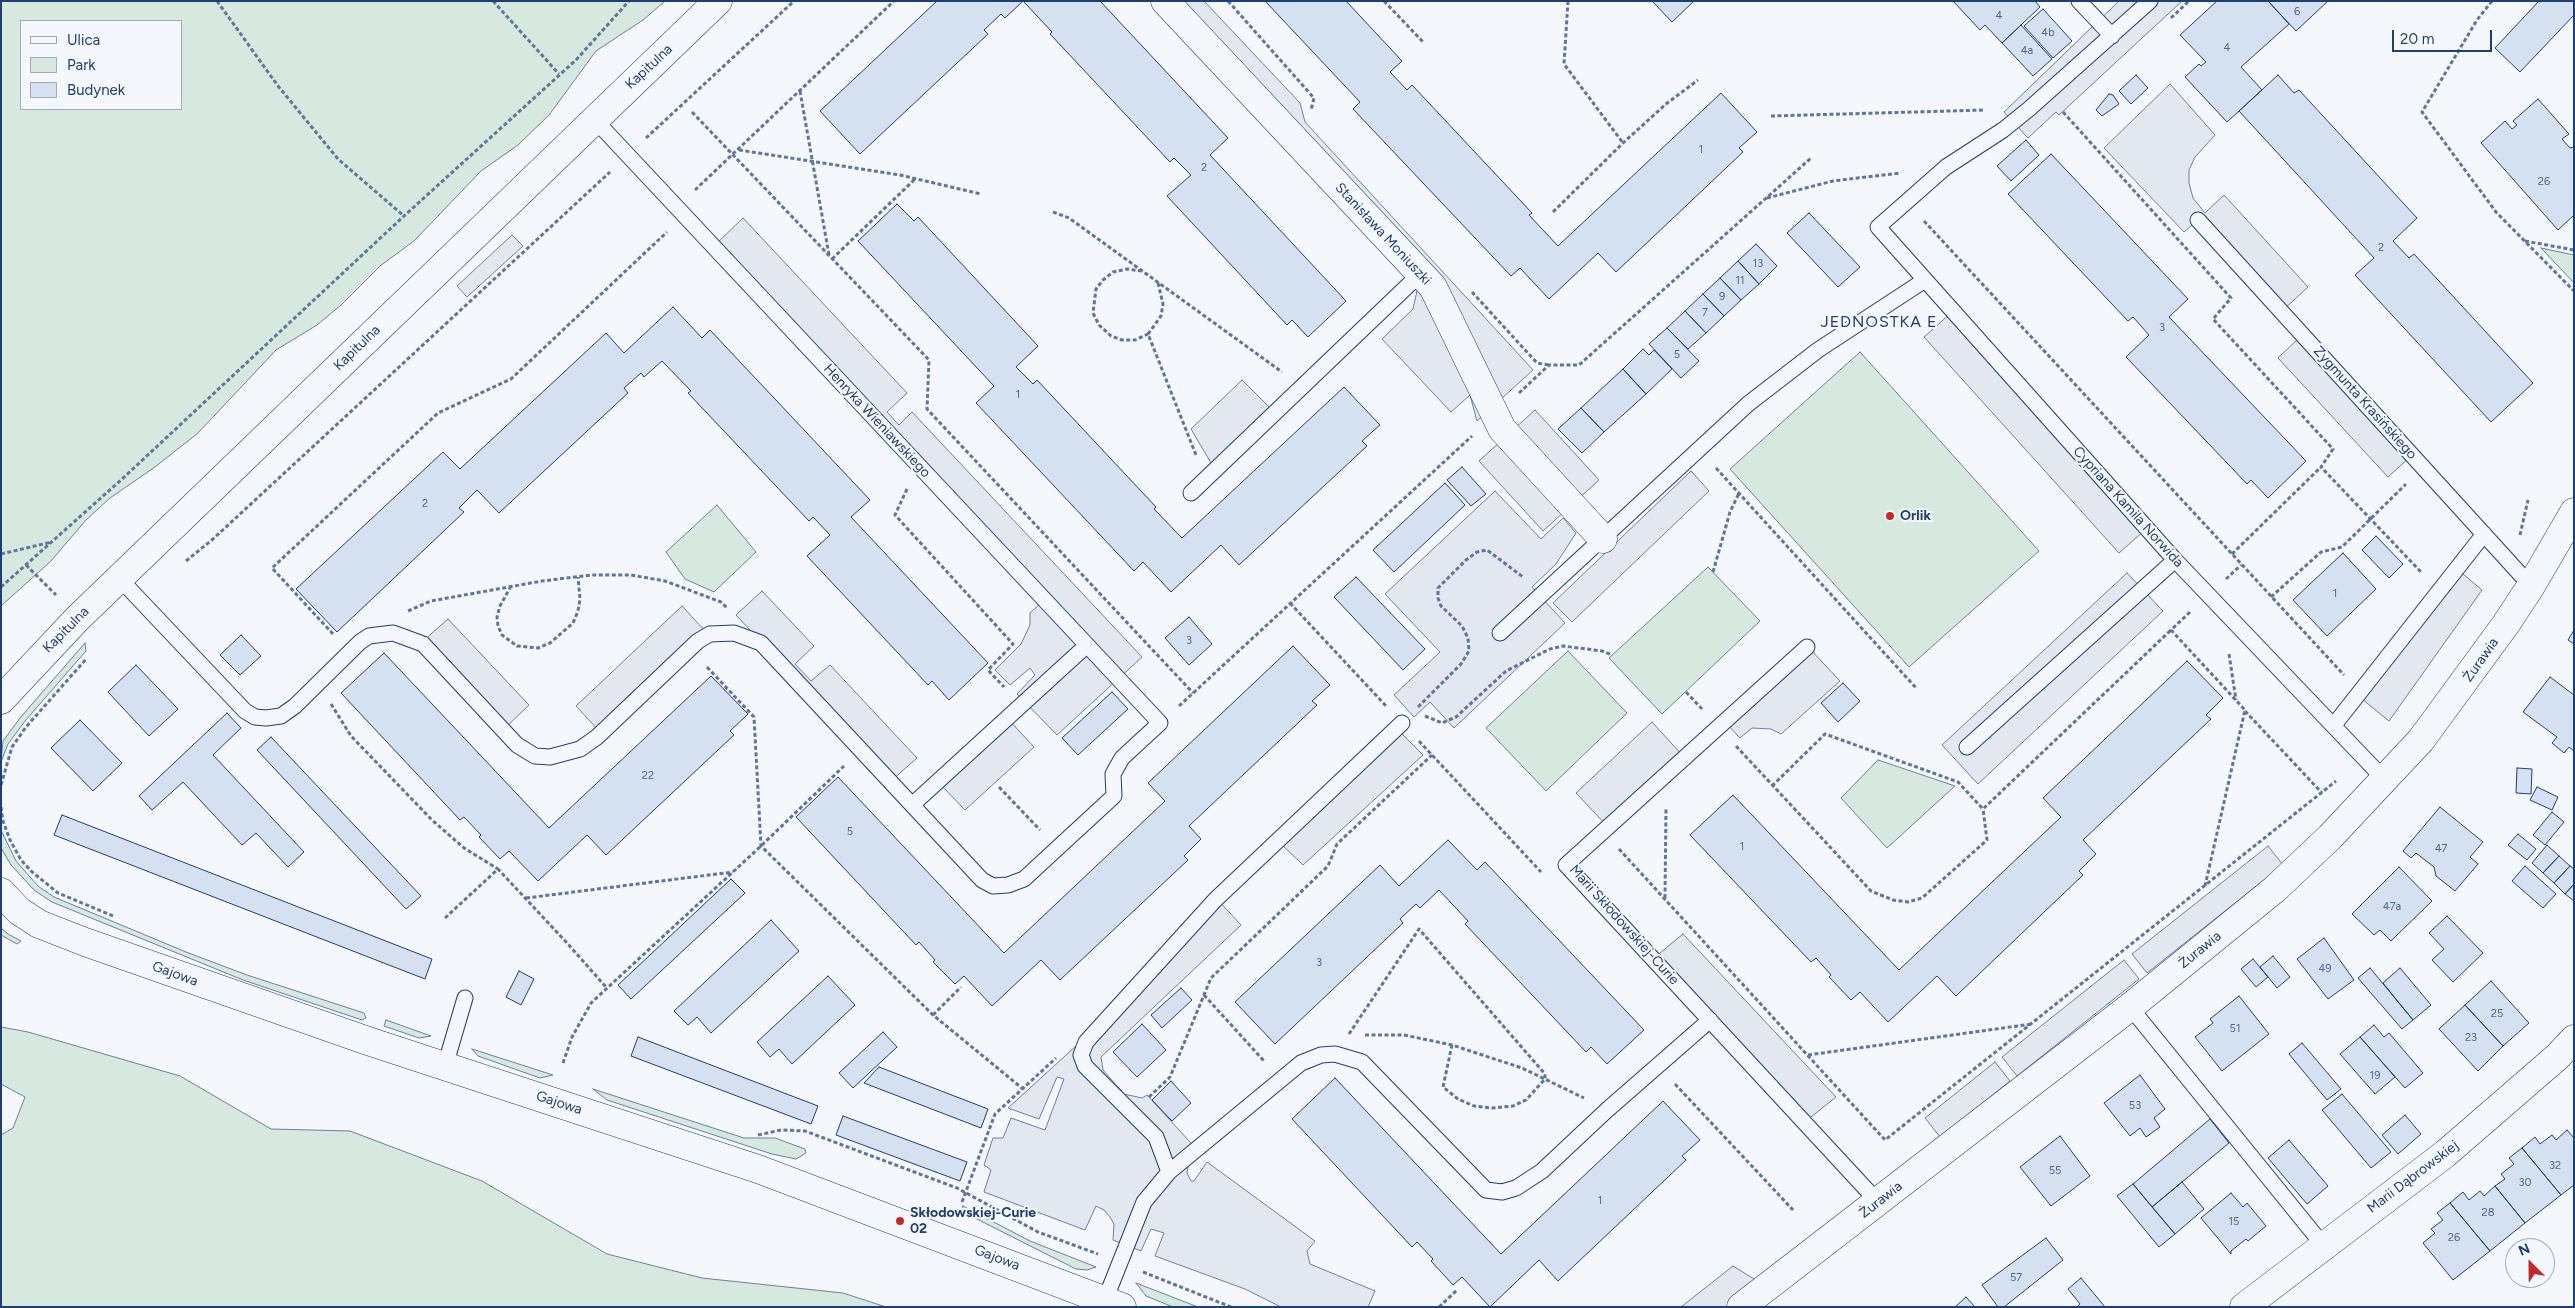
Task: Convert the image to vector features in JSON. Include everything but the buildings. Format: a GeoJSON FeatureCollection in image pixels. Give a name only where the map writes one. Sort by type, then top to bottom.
{"type":"FeatureCollection","features":[{"type":"Feature","properties":{"kind":"street","name":"Kapitulna"},"geometry":{"type":"LineString","coordinates":[[1,700],[77,618],[718,1]]}},
{"type":"Feature","properties":{"kind":"street","name":"Stanisława Moniuszki"},"geometry":{"type":"LineString","coordinates":[[1165,1],[1433,287],[1502,429],[1603,539]]}},
{"type":"Feature","properties":{"kind":"street","name":"Żurawia"},"geometry":{"type":"LineString","coordinates":[[1741,1307],[2130,1007],[2275,889],[2385,780],[2453,699],[2531,586],[2574,512]]}},
{"type":"Feature","properties":{"kind":"street","name":"Gajowa"},"geometry":{"type":"LineString","coordinates":[[1,892],[19,911],[39,924],[249,1000],[758,1169],[1114,1303]]}},
{"type":"Feature","properties":{"kind":"street","name":"Marii Dąbrowskiej"},"geometry":{"type":"LineString","coordinates":[[2244,1307],[2445,1154],[2574,1039]]}},
{"type":"Feature","properties":{"kind":"lane"},"geometry":{"type":"LineString","coordinates":[[2079,1],[2112,36]]}},
{"type":"Feature","properties":{"kind":"lane"},"geometry":{"type":"LineString","coordinates":[[1906,202],[1946,167],[2003,130],[2029,109],[2150,1]]}},
{"type":"Feature","properties":{"kind":"lane","name":"Henryka Wieniawskiego"},"geometry":{"type":"LineString","coordinates":[[594,119],[1160,723],[1122,758],[1114,774],[1114,796],[1057,849]]}},
{"type":"Feature","properties":{"kind":"lane","name":"Cypriana Kamila Norwida"},"geometry":{"type":"LineString","coordinates":[[1906,202],[1878,227],[2175,560],[2209,593],[2385,780]]}},
{"type":"Feature","properties":{"kind":"lane","name":"Zygmunta Krasińskiego"},"geometry":{"type":"LineString","coordinates":[[2198,220],[2531,586]]}},
{"type":"Feature","properties":{"kind":"lane"},"geometry":{"type":"LineString","coordinates":[[1191,493],[1303,388],[1420,274]]}},
{"type":"Feature","properties":{"kind":"lane"},"geometry":{"type":"LineString","coordinates":[[1500,633],[1748,404],[1818,350],[1925,280]]}},
{"type":"Feature","properties":{"kind":"lane"},"geometry":{"type":"LineString","coordinates":[[2334,725],[2484,534]]}},
{"type":"Feature","properties":{"kind":"lane"},"geometry":{"type":"LineString","coordinates":[[1967,747],[2175,560]]}},
{"type":"Feature","properties":{"kind":"lane"},"geometry":{"type":"LineString","coordinates":[[119,578],[245,712],[255,717],[281,716],[295,706],[349,652],[369,636],[393,633],[423,644],[517,745],[534,756],[550,757],[580,749],[598,737],[690,649],[710,634],[720,632],[734,633],[760,643],[982,880],[993,886],[1008,885],[1024,879],[1057,849]]}},
{"type":"Feature","properties":{"kind":"lane"},"geometry":{"type":"LineString","coordinates":[[912,805],[1086,646]]}},
{"type":"Feature","properties":{"kind":"lane","name":"Marii Skłodowskiej-Curie"},"geometry":{"type":"LineString","coordinates":[[1807,647],[1566,865],[1878,1202]]}},
{"type":"Feature","properties":{"kind":"lane"},"geometry":{"type":"LineString","coordinates":[[1169,1172],[1156,1137],[1085,1066],[1081,1055],[1086,1042],[1216,900],[1402,723]]}},
{"type":"Feature","properties":{"kind":"lane"},"geometry":{"type":"LineString","coordinates":[[445,1066],[465,998]]}},
{"type":"Feature","properties":{"kind":"lane"},"geometry":{"type":"LineString","coordinates":[[2130,1007],[2323,1245]]}},
{"type":"Feature","properties":{"kind":"lane"},"geometry":{"type":"LineString","coordinates":[[1114,1303],[1120,1263],[1144,1202],[1169,1172],[1300,1063],[1321,1054],[1335,1054],[1362,1062],[1486,1190],[1502,1192],[1516,1188],[1542,1171],[1607,1110],[1710,1020]]}},
{"type":"Feature","properties":{"kind":"path"},"geometry":{"type":"LineString","coordinates":[[217,1],[278,86],[338,160],[404,216]]}},
{"type":"Feature","properties":{"kind":"path"},"geometry":{"type":"LineString","coordinates":[[493,1],[559,74]]}},
{"type":"Feature","properties":{"kind":"path"},"geometry":{"type":"LineString","coordinates":[[1,587],[54,541],[404,216],[576,60],[629,1]]}},
{"type":"Feature","properties":{"kind":"path"},"geometry":{"type":"LineString","coordinates":[[184,562],[213,540],[794,1]]}},
{"type":"Feature","properties":{"kind":"path"},"geometry":{"type":"LineString","coordinates":[[349,652],[272,568],[438,413],[511,379],[668,232],[673,227],[689,196],[894,1]]}},
{"type":"Feature","properties":{"kind":"path"},"geometry":{"type":"LineString","coordinates":[[1384,1],[1424,43]]}},
{"type":"Feature","properties":{"kind":"path"},"geometry":{"type":"LineString","coordinates":[[1568,1],[1564,64],[1623,143]]}},
{"type":"Feature","properties":{"kind":"path"},"geometry":{"type":"LineString","coordinates":[[2492,1],[2477,20],[2422,112],[2496,212],[2574,291]]}},
{"type":"Feature","properties":{"kind":"path"},"geometry":{"type":"LineString","coordinates":[[1553,212],[1623,143],[1666,104],[1698,80]]}},
{"type":"Feature","properties":{"kind":"path"},"geometry":{"type":"LineString","coordinates":[[800,91],[829,255]]}},
{"type":"Feature","properties":{"kind":"path"},"geometry":{"type":"LineString","coordinates":[[2047,94],[2231,298],[2213,319],[2333,449],[2321,467],[2232,554]]}},
{"type":"Feature","properties":{"kind":"path"},"geometry":{"type":"LineString","coordinates":[[1771,116],[2029,109]]}},
{"type":"Feature","properties":{"kind":"path"},"geometry":{"type":"LineString","coordinates":[[692,112],[929,360],[927,409],[1193,693]]}},
{"type":"Feature","properties":{"kind":"path"},"geometry":{"type":"LineString","coordinates":[[738,150],[916,178],[981,194]]}},
{"type":"Feature","properties":{"kind":"path"},"geometry":{"type":"LineString","coordinates":[[1766,198],[1833,181],[1946,167]]}},
{"type":"Feature","properties":{"kind":"path"},"geometry":{"type":"LineString","coordinates":[[832,259],[916,178]]}},
{"type":"Feature","properties":{"kind":"path"},"geometry":{"type":"LineString","coordinates":[[1906,202],[2360,692]]}},
{"type":"Feature","properties":{"kind":"path"},"geometry":{"type":"LineString","coordinates":[[1053,212],[1069,218],[1303,388]]}},
{"type":"Feature","properties":{"kind":"path"},"geometry":{"type":"LineString","coordinates":[[662,225],[674,239]]}},
{"type":"Feature","properties":{"kind":"path"},"geometry":{"type":"LineString","coordinates":[[2524,241],[2574,250]]}},
{"type":"Feature","properties":{"kind":"path"},"geometry":{"type":"LineString","coordinates":[[1143,271],[1127,269],[1113,272],[1102,280],[1096,289],[1093,313],[1099,325],[1111,336],[1122,340],[1135,340],[1148,334],[1160,316],[1163,304],[1158,282]]}},
{"type":"Feature","properties":{"kind":"path"},"geometry":{"type":"LineString","coordinates":[[1148,334],[1206,478]]}},
{"type":"Feature","properties":{"kind":"path"},"geometry":{"type":"LineString","coordinates":[[1699,449],[1917,689]]}},
{"type":"Feature","properties":{"kind":"path"},"geometry":{"type":"LineString","coordinates":[[2321,467],[2439,591]]}},
{"type":"Feature","properties":{"kind":"path"},"geometry":{"type":"LineString","coordinates":[[2271,597],[2321,552],[2342,547],[2423,468]]}},
{"type":"Feature","properties":{"kind":"path"},"geometry":{"type":"LineString","coordinates":[[901,481],[908,488],[895,515],[1013,644],[988,670],[1009,693]]}},
{"type":"Feature","properties":{"kind":"path"},"geometry":{"type":"LineString","coordinates":[[1713,572],[1730,512],[1739,493]]}},
{"type":"Feature","properties":{"kind":"path"},"geometry":{"type":"LineString","coordinates":[[2513,566],[2528,500]]}},
{"type":"Feature","properties":{"kind":"path"},"geometry":{"type":"LineString","coordinates":[[1,554],[54,541]]}},
{"type":"Feature","properties":{"kind":"path"},"geometry":{"type":"LineString","coordinates":[[1543,594],[1512,567],[1487,550],[1477,552],[1466,560],[1438,588],[1438,598],[1442,606],[1462,626],[1468,638],[1469,651],[1461,664],[1415,710],[1442,723],[1456,717],[1506,671],[1550,648],[1563,646],[1612,655]]}},
{"type":"Feature","properties":{"kind":"path"},"geometry":{"type":"LineString","coordinates":[[26,565],[60,599]]}},
{"type":"Feature","properties":{"kind":"path"},"geometry":{"type":"LineString","coordinates":[[2241,565],[2171,630],[2322,793]]}},
{"type":"Feature","properties":{"kind":"path"},"geometry":{"type":"LineString","coordinates":[[378,634],[412,608],[431,602],[512,586],[578,577],[631,575],[665,581],[721,602],[760,643]]}},
{"type":"Feature","properties":{"kind":"path"},"geometry":{"type":"LineString","coordinates":[[512,586],[500,606],[497,617],[498,626],[502,635],[517,646],[538,648],[550,643],[573,622],[578,611],[580,599],[578,577]]}},
{"type":"Feature","properties":{"kind":"path"},"geometry":{"type":"LineString","coordinates":[[1290,603],[1546,877]]}},
{"type":"Feature","properties":{"kind":"path"},"geometry":{"type":"LineString","coordinates":[[690,649],[754,717],[761,846],[933,1014],[1023,1088]]}},
{"type":"Feature","properties":{"kind":"path"},"geometry":{"type":"LineString","coordinates":[[1,785],[12,747],[26,727],[93,650]]}},
{"type":"Feature","properties":{"kind":"path"},"geometry":{"type":"LineString","coordinates":[[320,682],[351,736],[432,820],[464,848],[487,860],[498,869],[606,988]]}},
{"type":"Feature","properties":{"kind":"path"},"geometry":{"type":"LineString","coordinates":[[1686,692],[1872,891],[1893,900],[1908,902],[1922,898],[1987,840],[1983,809]]}},
{"type":"Feature","properties":{"kind":"path"},"geometry":{"type":"LineString","coordinates":[[2205,887],[2245,710]]}},
{"type":"Feature","properties":{"kind":"path"},"geometry":{"type":"LineString","coordinates":[[562,1063],[576,1028],[591,1003],[761,846],[860,750]]}},
{"type":"Feature","properties":{"kind":"path"},"geometry":{"type":"LineString","coordinates":[[1132,1112],[1170,1077],[1211,978],[1328,866],[1337,844],[1432,756]]}},
{"type":"Feature","properties":{"kind":"path"},"geometry":{"type":"LineString","coordinates":[[1603,832],[1885,1140],[2365,758]]}},
{"type":"Feature","properties":{"kind":"path"},"geometry":{"type":"LineString","coordinates":[[999,787],[1057,849]]}},
{"type":"Feature","properties":{"kind":"path"},"geometry":{"type":"LineString","coordinates":[[1665,899],[1666,806]]}},
{"type":"Feature","properties":{"kind":"path"},"geometry":{"type":"LineString","coordinates":[[1,808],[3,821],[10,840],[21,860],[37,877],[58,893],[120,919]]}},
{"type":"Feature","properties":{"kind":"path"},"geometry":{"type":"LineString","coordinates":[[445,918],[498,869]]}},
{"type":"Feature","properties":{"kind":"path"},"geometry":{"type":"LineString","coordinates":[[525,898],[733,872]]}},
{"type":"Feature","properties":{"kind":"path"},"geometry":{"type":"LineString","coordinates":[[1342,1043],[1419,929],[1545,1074],[1545,1079],[1526,1100],[1513,1106],[1492,1108],[1474,1106],[1458,1099],[1443,1086],[1452,1045]]}},
{"type":"Feature","properties":{"kind":"path"},"geometry":{"type":"LineString","coordinates":[[933,1014],[961,987]]}},
{"type":"Feature","properties":{"kind":"path"},"geometry":{"type":"LineString","coordinates":[[1204,995],[1280,1079]]}},
{"type":"Feature","properties":{"kind":"path"},"geometry":{"type":"LineString","coordinates":[[1807,1055],[2033,1024]]}},
{"type":"Feature","properties":{"kind":"path"},"geometry":{"type":"LineString","coordinates":[[1321,1054],[1356,1036],[1373,1034],[1404,1035],[1452,1045],[1522,1068],[1607,1110]]}},
{"type":"Feature","properties":{"kind":"path"},"geometry":{"type":"LineString","coordinates":[[962,1202],[995,1114],[1059,1055]]}},
{"type":"Feature","properties":{"kind":"path"},"geometry":{"type":"LineString","coordinates":[[1657,1066],[1794,1210]]}},
{"type":"Feature","properties":{"kind":"path"},"geometry":{"type":"LineString","coordinates":[[752,1134],[767,1135],[786,1130],[805,1131],[957,1188],[1038,1232],[1231,1307]]}},
{"type":"Feature","properties":{"kind":"path"},"geometry":{"type":"LineString","coordinates":[[1439,1307],[1457,1290]]}},
{"type":"Feature","properties":{"kind":"green space"},"geometry":{"type":"Polygon","coordinates":[[[1,1],[665,1],[643,20],[596,51],[549,115],[518,145],[481,171],[414,241],[380,266],[341,305],[317,325],[276,350],[198,433],[155,467],[110,498],[86,520],[51,561],[1,606],[1,1]]]}},
{"type":"Feature","properties":{"kind":"green space"},"geometry":{"type":"Polygon","coordinates":[[[2541,248],[2574,255],[2574,283],[2541,248]]]}},
{"type":"Feature","properties":{"kind":"green space","name":"Orlik"},"geometry":{"type":"Polygon","coordinates":[[[1860,352],[2039,551],[1909,667],[1730,469],[1860,352]]]}},
{"type":"Feature","properties":{"kind":"green space"},"geometry":{"type":"Polygon","coordinates":[[[717,505],[756,552],[714,592],[685,579],[666,552],[717,505]]]}},
{"type":"Feature","properties":{"kind":"green space"},"geometry":{"type":"Polygon","coordinates":[[[1708,567],[1760,621],[1662,714],[1609,658],[1708,567]]]}},
{"type":"Feature","properties":{"kind":"green space"},"geometry":{"type":"Polygon","coordinates":[[[85,643],[86,651],[25,721],[8,744],[1,762],[3,741],[20,718],[85,643]]]}},
{"type":"Feature","properties":{"kind":"green space"},"geometry":{"type":"Polygon","coordinates":[[[1568,651],[1627,713],[1546,791],[1486,728],[1568,651]]]}},
{"type":"Feature","properties":{"kind":"green space"},"geometry":{"type":"Polygon","coordinates":[[[1878,760],[1955,786],[1887,848],[1841,798],[1878,760]]]}},
{"type":"Feature","properties":{"kind":"green space"},"geometry":{"type":"Polygon","coordinates":[[[1,830],[16,861],[38,886],[54,897],[186,952],[247,975],[364,1013],[366,1018],[362,1020],[243,980],[52,902],[34,890],[11,865],[1,848],[1,830]]]}},
{"type":"Feature","properties":{"kind":"green space"},"geometry":{"type":"Polygon","coordinates":[[[1,928],[21,941],[17,944],[1,935],[1,928]]]}},
{"type":"Feature","properties":{"kind":"green space"},"geometry":{"type":"Polygon","coordinates":[[[386,1020],[431,1036],[419,1038],[384,1026],[386,1020]]]}},
{"type":"Feature","properties":{"kind":"green space"},"geometry":{"type":"Polygon","coordinates":[[[1,1027],[28,1032],[180,1076],[271,1129],[350,1131],[482,1181],[607,1254],[702,1278],[843,1293],[886,1307],[1,1307],[1,1135],[13,1128],[25,1097],[1,1084],[1,1027]]]}},
{"type":"Feature","properties":{"kind":"green space"},"geometry":{"type":"Polygon","coordinates":[[[472,1049],[553,1075],[540,1078],[478,1056],[472,1049]]]}},
{"type":"Feature","properties":{"kind":"green space"},"geometry":{"type":"Polygon","coordinates":[[[593,1089],[744,1138],[775,1138],[805,1149],[806,1153],[796,1159],[772,1154],[607,1100],[593,1089]]]}},
{"type":"Feature","properties":{"kind":"green space"},"geometry":{"type":"Polygon","coordinates":[[[963,1206],[1030,1241],[1096,1267],[1087,1270],[1076,1269],[961,1211],[963,1206]]]}},
{"type":"Feature","properties":{"kind":"green space"},"geometry":{"type":"Polygon","coordinates":[[[1136,1283],[1198,1307],[1173,1307],[1146,1296],[1136,1283]]]}},
{"type":"Feature","properties":{"kind":"shaded area"},"geometry":{"type":"Polygon","coordinates":[[[1167,1],[1204,1],[1300,103],[1305,122],[1533,370],[1477,421],[1470,395],[1451,412],[1382,339],[1413,309],[1417,291],[1425,277],[1167,1]]]}},
{"type":"Feature","properties":{"kind":"shaded area"},"geometry":{"type":"Polygon","coordinates":[[[2119,1],[2182,1],[2059,115],[2056,112],[2028,138],[2004,112],[2119,1]]]}},
{"type":"Feature","properties":{"kind":"shaded area"},"geometry":{"type":"Polygon","coordinates":[[[2170,84],[2215,135],[2195,157],[2189,170],[2189,183],[2193,198],[2205,213],[2224,195],[2308,287],[2282,311],[2198,220],[2184,232],[2104,148],[2170,84]]]}},
{"type":"Feature","properties":{"kind":"shaded area"},"geometry":{"type":"Polygon","coordinates":[[[743,218],[907,393],[887,412],[899,425],[912,412],[1142,657],[1057,735],[1017,694],[1035,675],[1030,668],[1010,685],[995,670],[1021,644],[1030,625],[1030,613],[1045,599],[716,244],[743,218]]]}},
{"type":"Feature","properties":{"kind":"shaded area"},"geometry":{"type":"Polygon","coordinates":[[[512,235],[523,246],[467,297],[457,286],[512,235]]]}},
{"type":"Feature","properties":{"kind":"shaded area"},"geometry":{"type":"Polygon","coordinates":[[[1951,313],[2146,529],[2119,553],[1924,337],[1951,313]]]}},
{"type":"Feature","properties":{"kind":"shaded area"},"geometry":{"type":"Polygon","coordinates":[[[2300,337],[2410,457],[2388,477],[2278,358],[2300,337]]]}},
{"type":"Feature","properties":{"kind":"shaded area"},"geometry":{"type":"Polygon","coordinates":[[[1242,380],[1273,411],[1214,468],[1191,429],[1242,380]]]}},
{"type":"Feature","properties":{"kind":"shaded area"},"geometry":{"type":"Polygon","coordinates":[[[1535,410],[1599,480],[1543,531],[1479,461],[1535,410]]]}},
{"type":"Feature","properties":{"kind":"shaded area"},"geometry":{"type":"Polygon","coordinates":[[[1691,471],[1709,491],[1572,622],[1553,603],[1691,471]]]}},
{"type":"Feature","properties":{"kind":"shaded area"},"geometry":{"type":"Polygon","coordinates":[[[1495,491],[1541,539],[1563,518],[1576,533],[1556,564],[1532,587],[1565,623],[1454,728],[1430,702],[1414,717],[1394,695],[1440,652],[1385,594],[1495,491]]]}},
{"type":"Feature","properties":{"kind":"shaded area"},"geometry":{"type":"Polygon","coordinates":[[[2457,569],[2482,590],[2389,721],[2357,695],[2457,569]]]}},
{"type":"Feature","properties":{"kind":"shaded area"},"geometry":{"type":"Polygon","coordinates":[[[2127,573],[2163,611],[1978,784],[1942,745],[2127,573]]]}},
{"type":"Feature","properties":{"kind":"shaded area"},"geometry":{"type":"Polygon","coordinates":[[[762,591],[814,646],[795,664],[811,681],[830,665],[917,758],[891,781],[736,615],[762,591]]]}},
{"type":"Feature","properties":{"kind":"shaded area"},"geometry":{"type":"Polygon","coordinates":[[[682,606],[707,633],[601,733],[576,706],[682,606]]]}},
{"type":"Feature","properties":{"kind":"shaded area"},"geometry":{"type":"Polygon","coordinates":[[[448,619],[529,705],[503,730],[422,642],[448,619]]]}},
{"type":"Feature","properties":{"kind":"shaded area"},"geometry":{"type":"Polygon","coordinates":[[[1809,648],[1840,681],[1781,734],[1771,729],[1752,728],[1740,738],[1726,723],[1809,648]]]}},
{"type":"Feature","properties":{"kind":"shaded area"},"geometry":{"type":"Polygon","coordinates":[[[1008,719],[1034,747],[965,810],[938,782],[1008,719]]]}},
{"type":"Feature","properties":{"kind":"shaded area"},"geometry":{"type":"Polygon","coordinates":[[[1652,722],[1683,756],[1607,826],[1576,793],[1652,722]]]}},
{"type":"Feature","properties":{"kind":"shaded area"},"geometry":{"type":"Polygon","coordinates":[[[1398,730],[1423,755],[1303,865],[1279,842],[1398,730]]]}},
{"type":"Feature","properties":{"kind":"shaded area"},"geometry":{"type":"Polygon","coordinates":[[[2268,846],[2283,865],[2147,973],[2132,954],[2268,846]]]}},
{"type":"Feature","properties":{"kind":"shaded area"},"geometry":{"type":"Polygon","coordinates":[[[1217,899],[1241,925],[1101,1057],[1103,1070],[1124,1094],[1142,1098],[1147,1095],[1201,1154],[1188,1167],[1187,1173],[1191,1181],[1194,1181],[1207,1162],[1315,1241],[1307,1251],[1310,1264],[1375,1291],[1368,1307],[1281,1307],[1245,1289],[1155,1256],[1164,1233],[1151,1229],[1141,1251],[1113,1240],[1114,1224],[1104,1210],[1096,1206],[1085,1230],[984,1192],[991,1170],[984,1165],[993,1138],[1003,1138],[1011,1118],[1045,1130],[1064,1079],[1057,1077],[1039,1119],[1008,1108],[1088,1035],[1217,899]]]}},
{"type":"Feature","properties":{"kind":"shaded area"},"geometry":{"type":"Polygon","coordinates":[[[1683,934],[1836,1097],[1806,1121],[1654,958],[1683,934]]]}},
{"type":"Feature","properties":{"kind":"shaded area"},"geometry":{"type":"Polygon","coordinates":[[[2124,960],[2139,979],[2017,1076],[2002,1057],[2124,960]]]}},
{"type":"Feature","properties":{"kind":"shaded area"},"geometry":{"type":"Polygon","coordinates":[[[1995,1062],[2010,1081],[1940,1137],[1925,1118],[1995,1062]]]}},
{"type":"Feature","properties":{"kind":"shaded area"},"geometry":{"type":"Polygon","coordinates":[[[1733,1266],[1767,1287],[1741,1307],[1681,1307],[1733,1266]]]}},
{"type":"Feature","properties":{"kind":"place","name":"Orlik"},"geometry":{"type":"Point","coordinates":[1890,516]}},
{"type":"Feature","properties":{"kind":"place","name":"Skłodowskiej-Curie 02"},"geometry":{"type":"Point","coordinates":[900,1221]}},
{"type":"Feature","properties":{"kind":"district","name":"JEDNOSTKA E"},"geometry":{"type":"Point","coordinates":[1879,322]}}]}
